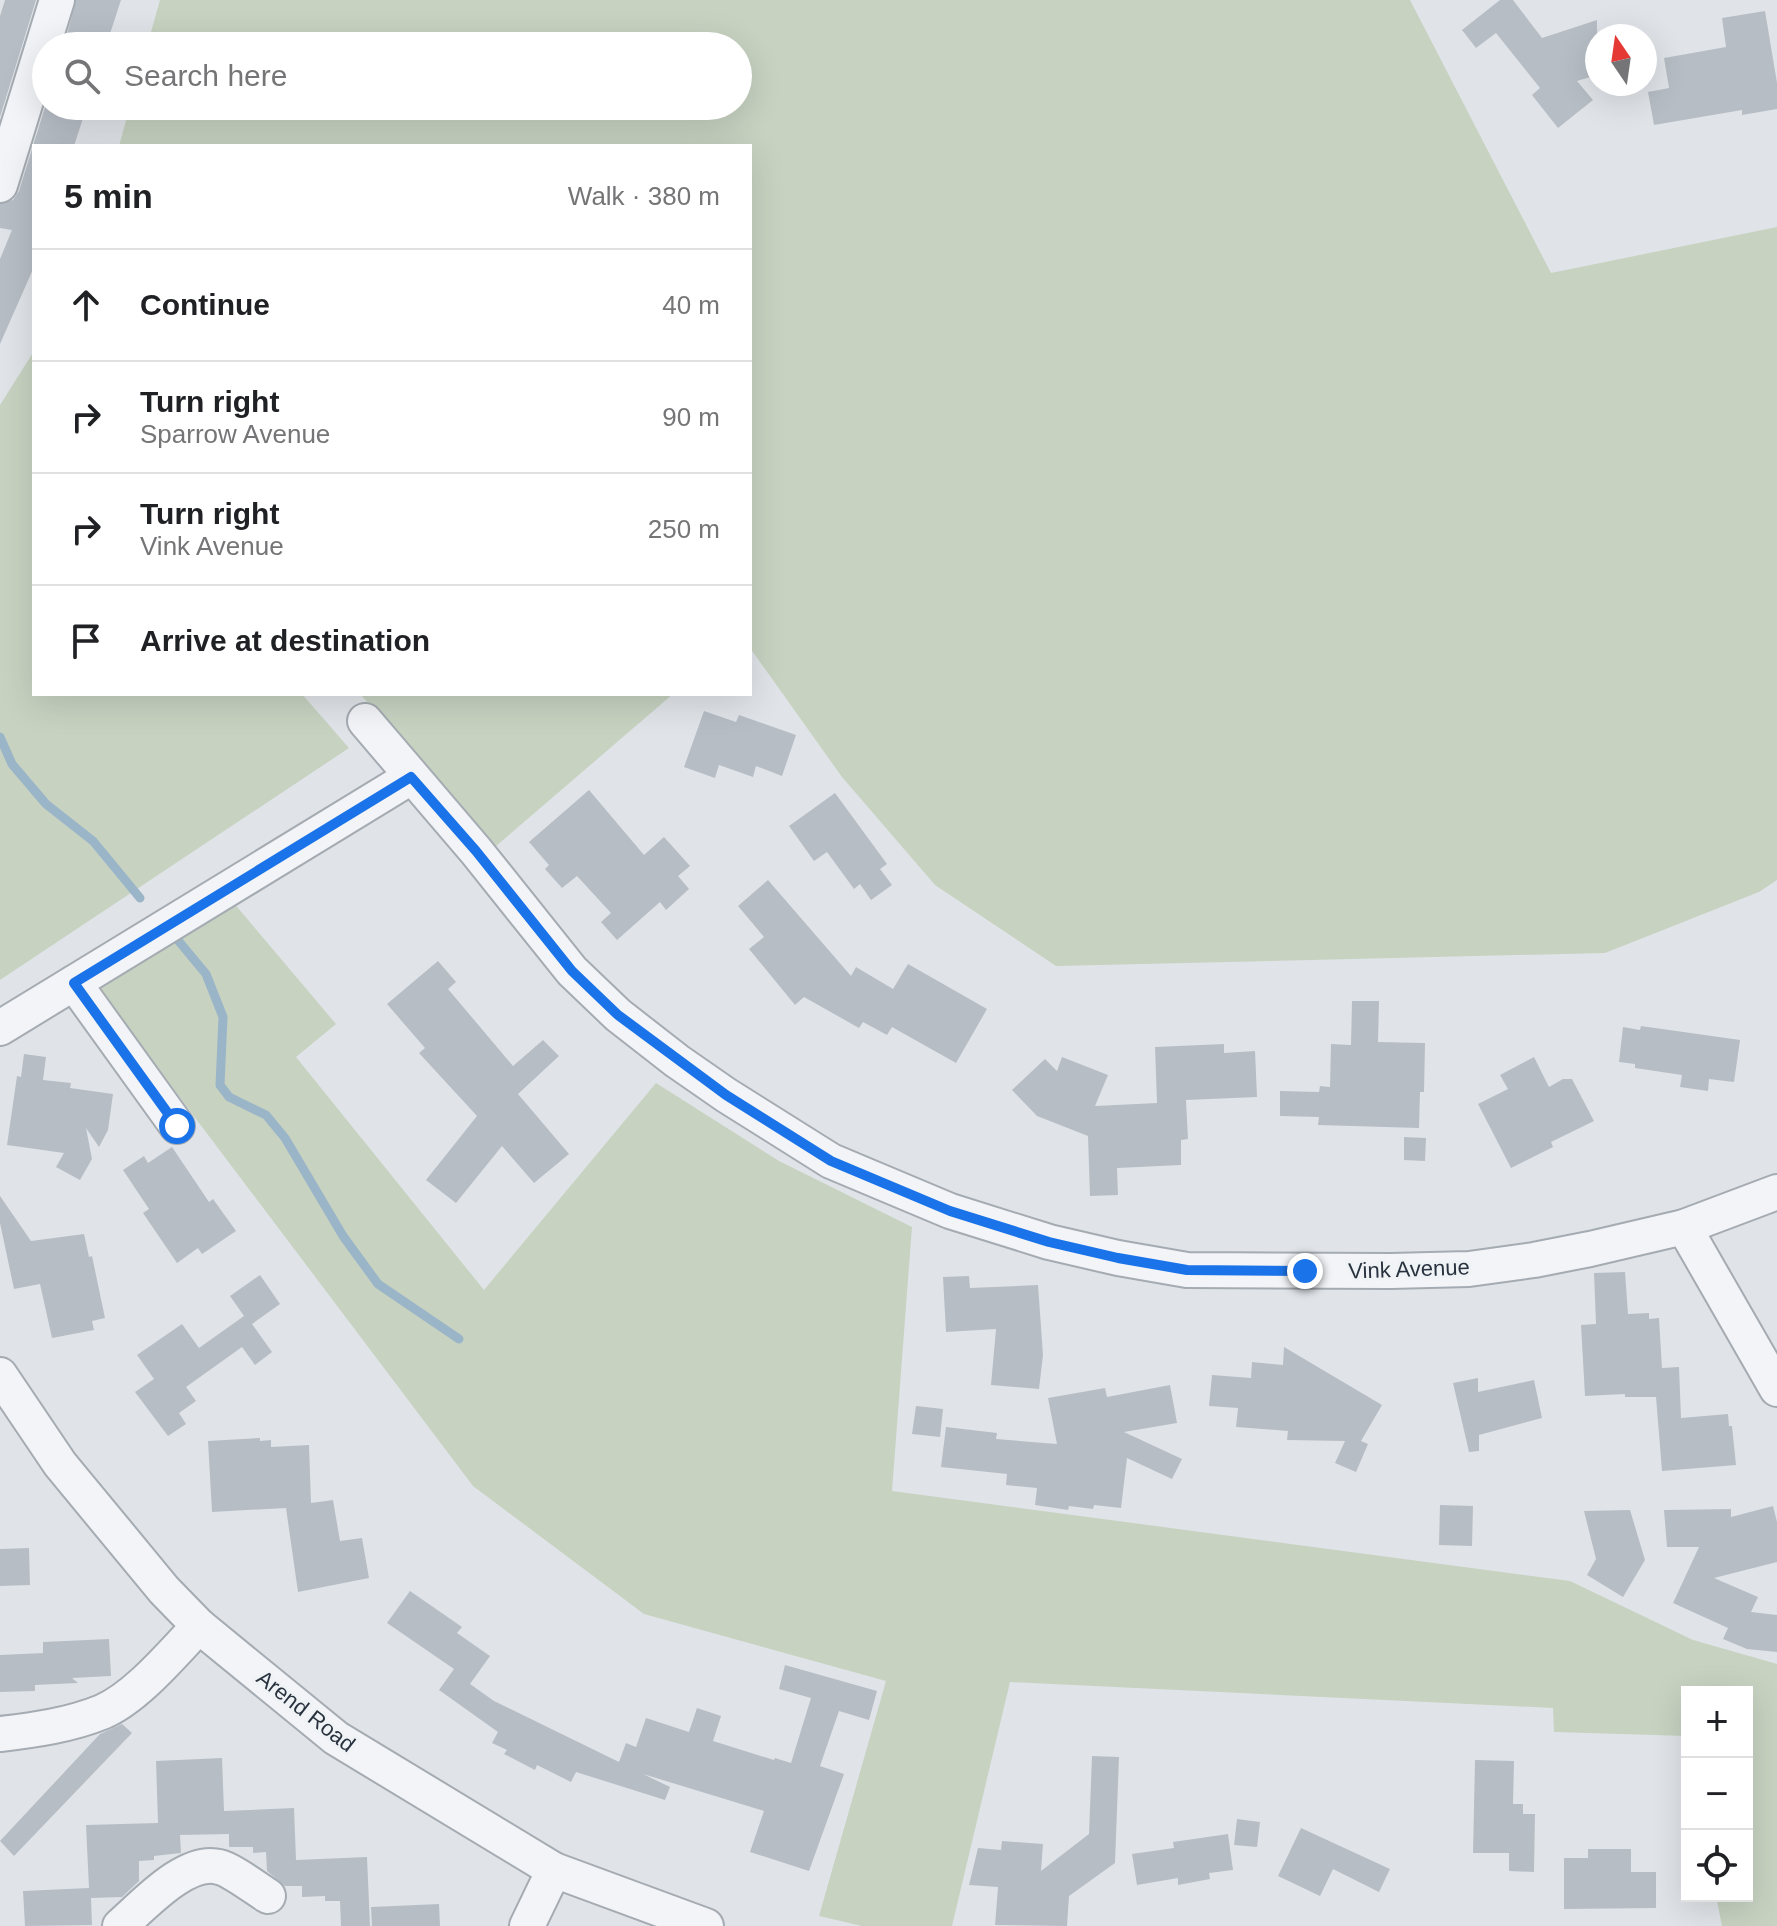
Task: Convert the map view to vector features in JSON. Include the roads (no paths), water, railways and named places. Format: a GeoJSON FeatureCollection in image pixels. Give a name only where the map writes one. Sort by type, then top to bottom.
{"type":"FeatureCollection","features":[{"type":"Feature","properties":{"kind":"street"},"geometry":{"type":"LineString","coordinates":[[47,32],[57,0]]}},
{"type":"Feature","properties":{"kind":"street"},"geometry":{"type":"LineString","coordinates":[[0,185],[32,81]]}},
{"type":"Feature","properties":{"kind":"street","name":"Vink Avenue"},"geometry":{"type":"LineString","coordinates":[[365,721],[476,851],[572,971],[618,1015],[677,1061],[818,1154],[888,1187],[950,1211],[1049,1242],[1187,1270],[1391,1271],[1469,1269],[1534,1260],[1684,1227],[1777,1192]]}},
{"type":"Feature","properties":{"kind":"street"},"geometry":{"type":"LineString","coordinates":[[0,1028],[411,777]]}},
{"type":"Feature","properties":{"kind":"street"},"geometry":{"type":"LineString","coordinates":[[74,983],[177,1126]]}},
{"type":"Feature","properties":{"kind":"street"},"geometry":{"type":"LineString","coordinates":[[1684,1227],[1777,1389]]}},
{"type":"Feature","properties":{"kind":"street","name":"Arend Road"},"geometry":{"type":"LineString","coordinates":[[0,1375],[60,1464],[164,1590],[199,1626],[336,1738],[554,1870],[706,1926]]}},
{"type":"Feature","properties":{"kind":"street"},"geometry":{"type":"LineString","coordinates":[[0,1734],[51,1728],[105,1711],[147,1681],[199,1626]]}},
{"type":"Feature","properties":{"kind":"street"},"geometry":{"type":"LineString","coordinates":[[120,1926],[158,1891],[196,1869],[219,1866],[268,1896]]}},
{"type":"Feature","properties":{"kind":"street"},"geometry":{"type":"LineString","coordinates":[[527,1926],[554,1870]]}},
{"type":"Feature","properties":{"kind":"waterway"},"geometry":{"type":"LineString","coordinates":[[0,737],[12,764],[46,804],[93,841],[140,898]]}},
{"type":"Feature","properties":{"kind":"waterway"},"geometry":{"type":"LineString","coordinates":[[172,933],[206,974],[223,1017],[220,1085],[229,1097],[266,1115],[285,1138],[343,1236],[378,1284],[459,1339]]}}]}
